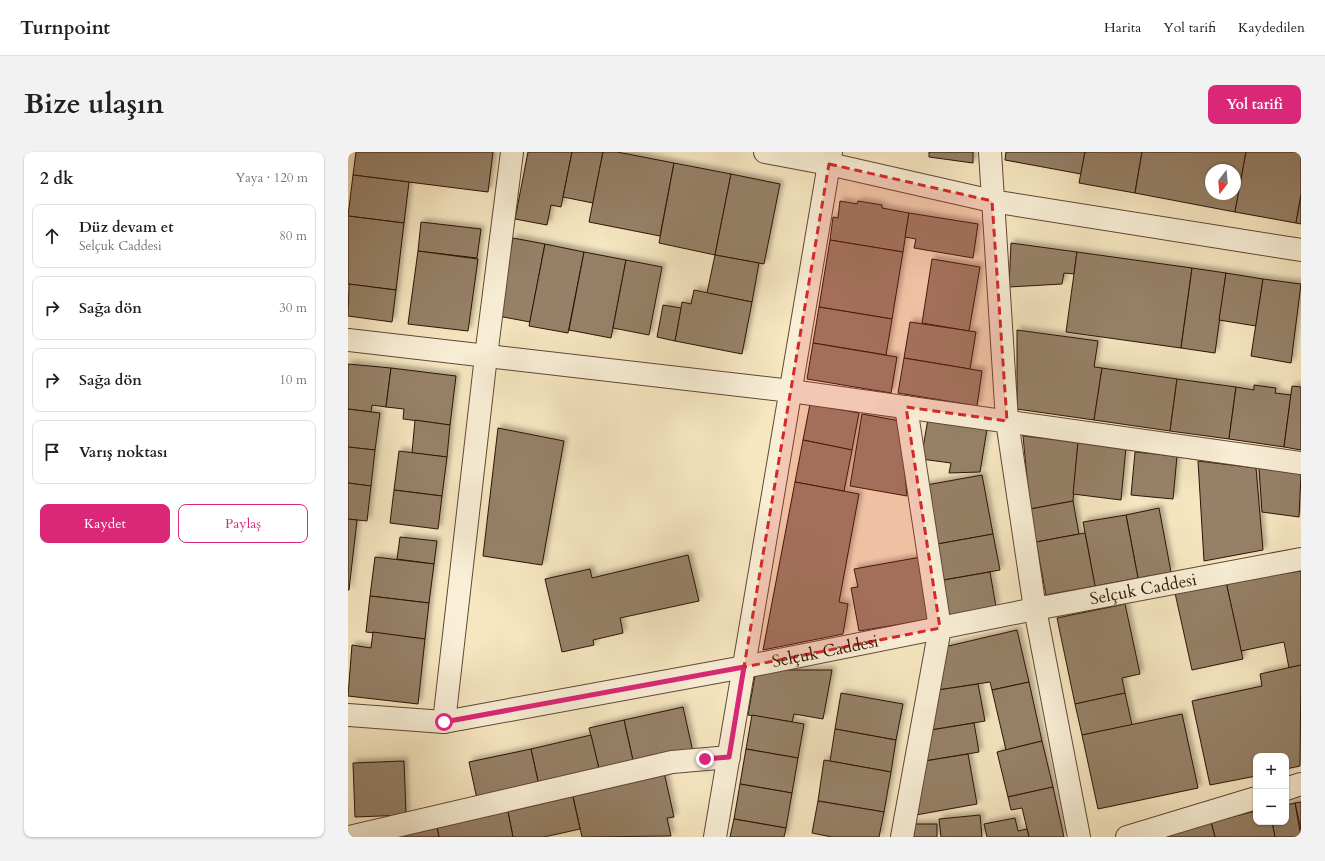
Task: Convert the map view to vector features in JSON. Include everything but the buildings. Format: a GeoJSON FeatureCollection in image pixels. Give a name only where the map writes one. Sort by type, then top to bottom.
{"type":"FeatureCollection","features":[{"type":"Feature","properties":{"kind":"street"},"geometry":{"type":"LineString","coordinates":[[444,722],[486,356],[512,152]]}},
{"type":"Feature","properties":{"kind":"street"},"geometry":{"type":"LineString","coordinates":[[766,152],[830,158],[992,201],[1301,250]]}},
{"type":"Feature","properties":{"kind":"street"},"geometry":{"type":"LineString","coordinates":[[990,152],[1007,422],[1035,609],[1079,837]]}},
{"type":"Feature","properties":{"kind":"street"},"geometry":{"type":"LineString","coordinates":[[715,837],[830,158]]}},
{"type":"Feature","properties":{"kind":"street"},"geometry":{"type":"LineString","coordinates":[[348,340],[791,391],[1301,463]]}},
{"type":"Feature","properties":{"kind":"street"},"geometry":{"type":"LineString","coordinates":[[902,837],[940,628],[906,408]]}},
{"type":"Feature","properties":{"kind":"street","name":"Selçuk Caddesi"},"geometry":{"type":"LineString","coordinates":[[348,715],[444,722],[744,667],[1035,609],[1301,560]]}},
{"type":"Feature","properties":{"kind":"street"},"geometry":{"type":"LineString","coordinates":[[349,837],[672,762],[729,757]]}},
{"type":"Feature","properties":{"kind":"street"},"geometry":{"type":"LineString","coordinates":[[1289,788],[1301,784]]}},
{"type":"Feature","properties":{"kind":"street"},"geometry":{"type":"LineString","coordinates":[[1127,837],[1253,799]]}},
{"type":"Feature","properties":{"kind":"highlighted area"},"geometry":{"type":"Polygon","coordinates":[[[829,164],[992,201],[1007,421],[906,407],[940,628],[744,667],[829,164]]]}},
{"type":"Feature","properties":{"kind":"route"},"geometry":{"type":"LineString","coordinates":[[444,722],[744,667],[729,757],[705,759]]}}]}
